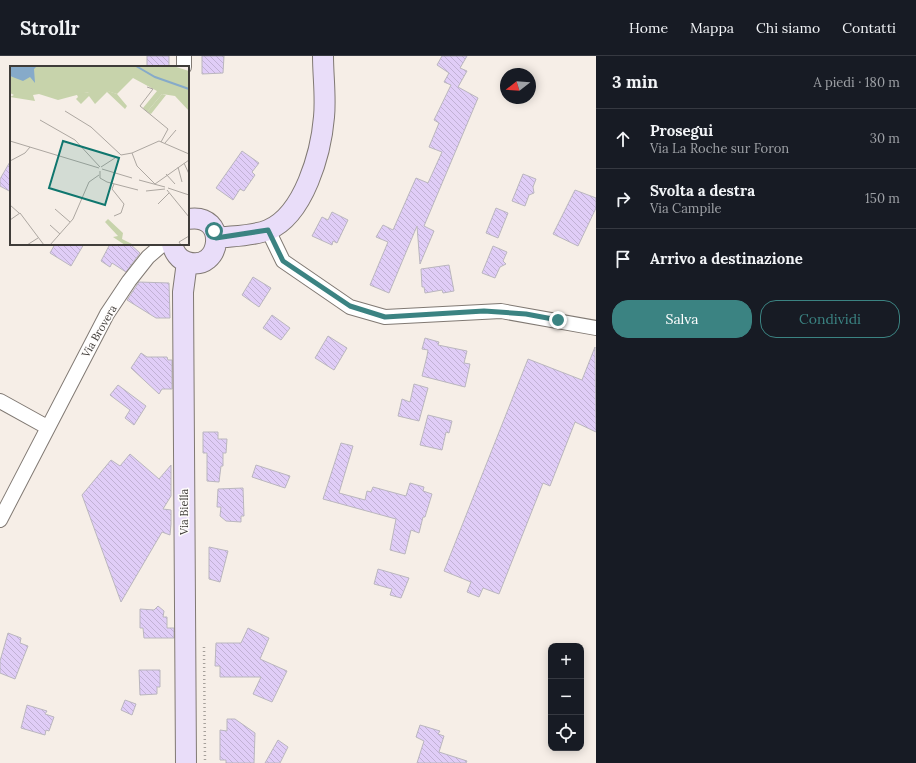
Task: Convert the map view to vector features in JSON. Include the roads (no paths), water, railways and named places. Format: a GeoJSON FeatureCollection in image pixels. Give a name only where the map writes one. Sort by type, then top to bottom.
{"type":"FeatureCollection","features":[{"type":"Feature","properties":{"kind":"street"},"geometry":{"type":"LineString","coordinates":[[216,238],[268,230],[296,207],[307,186],[317,156],[324,117],[322,56]]}},
{"type":"Feature","properties":{"kind":"street"},"geometry":{"type":"LineString","coordinates":[[172,245],[176,255],[187,262],[200,263],[211,256],[216,245],[216,238],[210,225],[196,218],[189,218]]}},
{"type":"Feature","properties":{"kind":"street"},"geometry":{"type":"LineString","coordinates":[[268,230],[283,261],[350,306],[385,317],[501,311],[596,328]]}},
{"type":"Feature","properties":{"kind":"street","name":"Via Brovera"},"geometry":{"type":"LineString","coordinates":[[0,520],[107,314],[129,281],[148,257],[162,245]]}},
{"type":"Feature","properties":{"kind":"street","name":"Via Biella"},"geometry":{"type":"LineString","coordinates":[[186,763],[183,292],[187,262]]}},
{"type":"Feature","properties":{"kind":"street"},"geometry":{"type":"LineString","coordinates":[[0,401],[47,427]]}}]}
